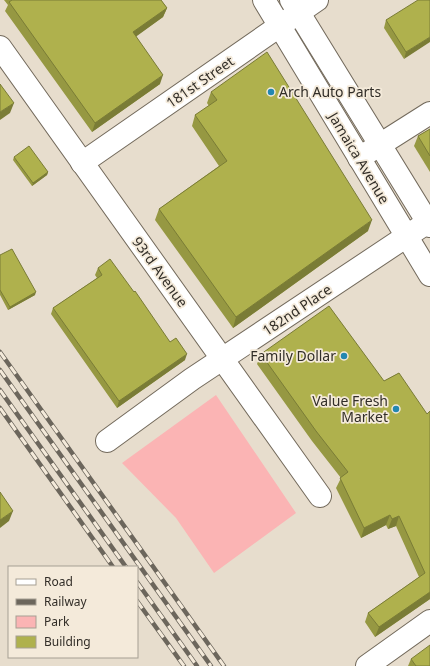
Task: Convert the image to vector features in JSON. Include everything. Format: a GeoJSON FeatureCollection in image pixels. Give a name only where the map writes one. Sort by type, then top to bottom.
{"type":"FeatureCollection","features":[{"type":"Feature","properties":{"kind":"street","name":"Jamaica Avenue"},"geometry":{"type":"LineString","coordinates":[[264,0],[430,275]]}},
{"type":"Feature","properties":{"kind":"street","name":"181st Street"},"geometry":{"type":"LineString","coordinates":[[82,163],[280,26],[295,7],[317,0]]}},
{"type":"Feature","properties":{"kind":"street","name":"Jamaica Avenue"},"geometry":{"type":"LineString","coordinates":[[295,7],[429,224]]}},
{"type":"Feature","properties":{"kind":"street","name":"93rd Avenue"},"geometry":{"type":"LineString","coordinates":[[0,47],[320,496]]}},
{"type":"Feature","properties":{"kind":"street"},"geometry":{"type":"LineString","coordinates":[[359,158],[430,113]]}},
{"type":"Feature","properties":{"kind":"street","name":"182nd Place"},"geometry":{"type":"LineString","coordinates":[[107,441],[192,379],[223,360],[406,236],[429,224]]}},
{"type":"Feature","properties":{"kind":"street"},"geometry":{"type":"LineString","coordinates":[[367,666],[430,621]]}},
{"type":"Feature","properties":{"kind":"green space"},"geometry":{"type":"Polygon","coordinates":[[[216,395],[296,513],[214,573],[176,518],[122,463],[216,395]]]}},
{"type":"Feature","properties":{"kind":"building"},"geometry":{"type":"Polygon","coordinates":[[[12,0],[161,0],[167,8],[133,32],[163,75],[95,123],[9,2],[12,0]]]}},
{"type":"Feature","properties":{"kind":"building"},"geometry":{"type":"Polygon","coordinates":[[[418,0],[430,0],[430,37],[406,52],[386,20],[418,0]]]}},
{"type":"Feature","properties":{"kind":"building"},"geometry":{"type":"Polygon","coordinates":[[[267,52],[372,220],[236,317],[159,209],[227,161],[195,115],[217,100],[211,92],[267,52]]]}},
{"type":"Feature","properties":{"kind":"building"},"geometry":{"type":"Polygon","coordinates":[[[0,84],[14,103],[0,112],[0,84]]]}},
{"type":"Feature","properties":{"kind":"building"},"geometry":{"type":"Polygon","coordinates":[[[430,129],[430,156],[418,136],[430,129]]]}},
{"type":"Feature","properties":{"kind":"building"},"geometry":{"type":"Polygon","coordinates":[[[29,146],[48,172],[33,183],[14,157],[29,146]]]}},
{"type":"Feature","properties":{"kind":"building"},"geometry":{"type":"Polygon","coordinates":[[[12,249],[36,292],[10,307],[0,290],[0,255],[12,249]]]}},
{"type":"Feature","properties":{"kind":"building"},"geometry":{"type":"Polygon","coordinates":[[[110,259],[134,292],[135,291],[170,342],[176,338],[187,354],[119,401],[53,308],[102,275],[98,268],[110,259]]]}},
{"type":"Feature","properties":{"kind":"building"},"geometry":{"type":"Polygon","coordinates":[[[329,306],[384,381],[399,373],[427,414],[430,411],[430,592],[379,627],[368,613],[425,573],[399,516],[392,519],[390,515],[364,528],[340,478],[348,472],[316,431],[261,354],[329,306]]]}},
{"type":"Feature","properties":{"kind":"building"},"geometry":{"type":"Polygon","coordinates":[[[0,492],[13,511],[0,520],[0,492]]]}},
{"type":"Feature","properties":{"kind":"building"},"geometry":{"type":"Polygon","coordinates":[[[430,645],[430,666],[416,666],[411,659],[430,645]]]}},
{"type":"Feature","properties":{"kind":"railway"},"geometry":{"type":"LineString","coordinates":[[0,352],[224,666]]}},
{"type":"Feature","properties":{"kind":"railway"},"geometry":{"type":"LineString","coordinates":[[0,370],[211,666]]}},
{"type":"Feature","properties":{"kind":"railway"},"geometry":{"type":"LineString","coordinates":[[0,390],[125,566]]}},
{"type":"Feature","properties":{"kind":"railway"},"geometry":{"type":"LineString","coordinates":[[0,408],[112,566]]}},
{"type":"Feature","properties":{"kind":"railway"},"geometry":{"type":"LineString","coordinates":[[138,583],[197,666]]}},
{"type":"Feature","properties":{"kind":"railway"},"geometry":{"type":"LineString","coordinates":[[138,602],[184,666]]}},
{"type":"Feature","properties":{"kind":"place","name":"Arch Auto Parts"},"geometry":{"type":"Point","coordinates":[271,92]}},
{"type":"Feature","properties":{"kind":"place","name":"Family Dollar"},"geometry":{"type":"Point","coordinates":[344,356]}},
{"type":"Feature","properties":{"kind":"place","name":"Value Fresh Market"},"geometry":{"type":"Point","coordinates":[396,409]}}]}
